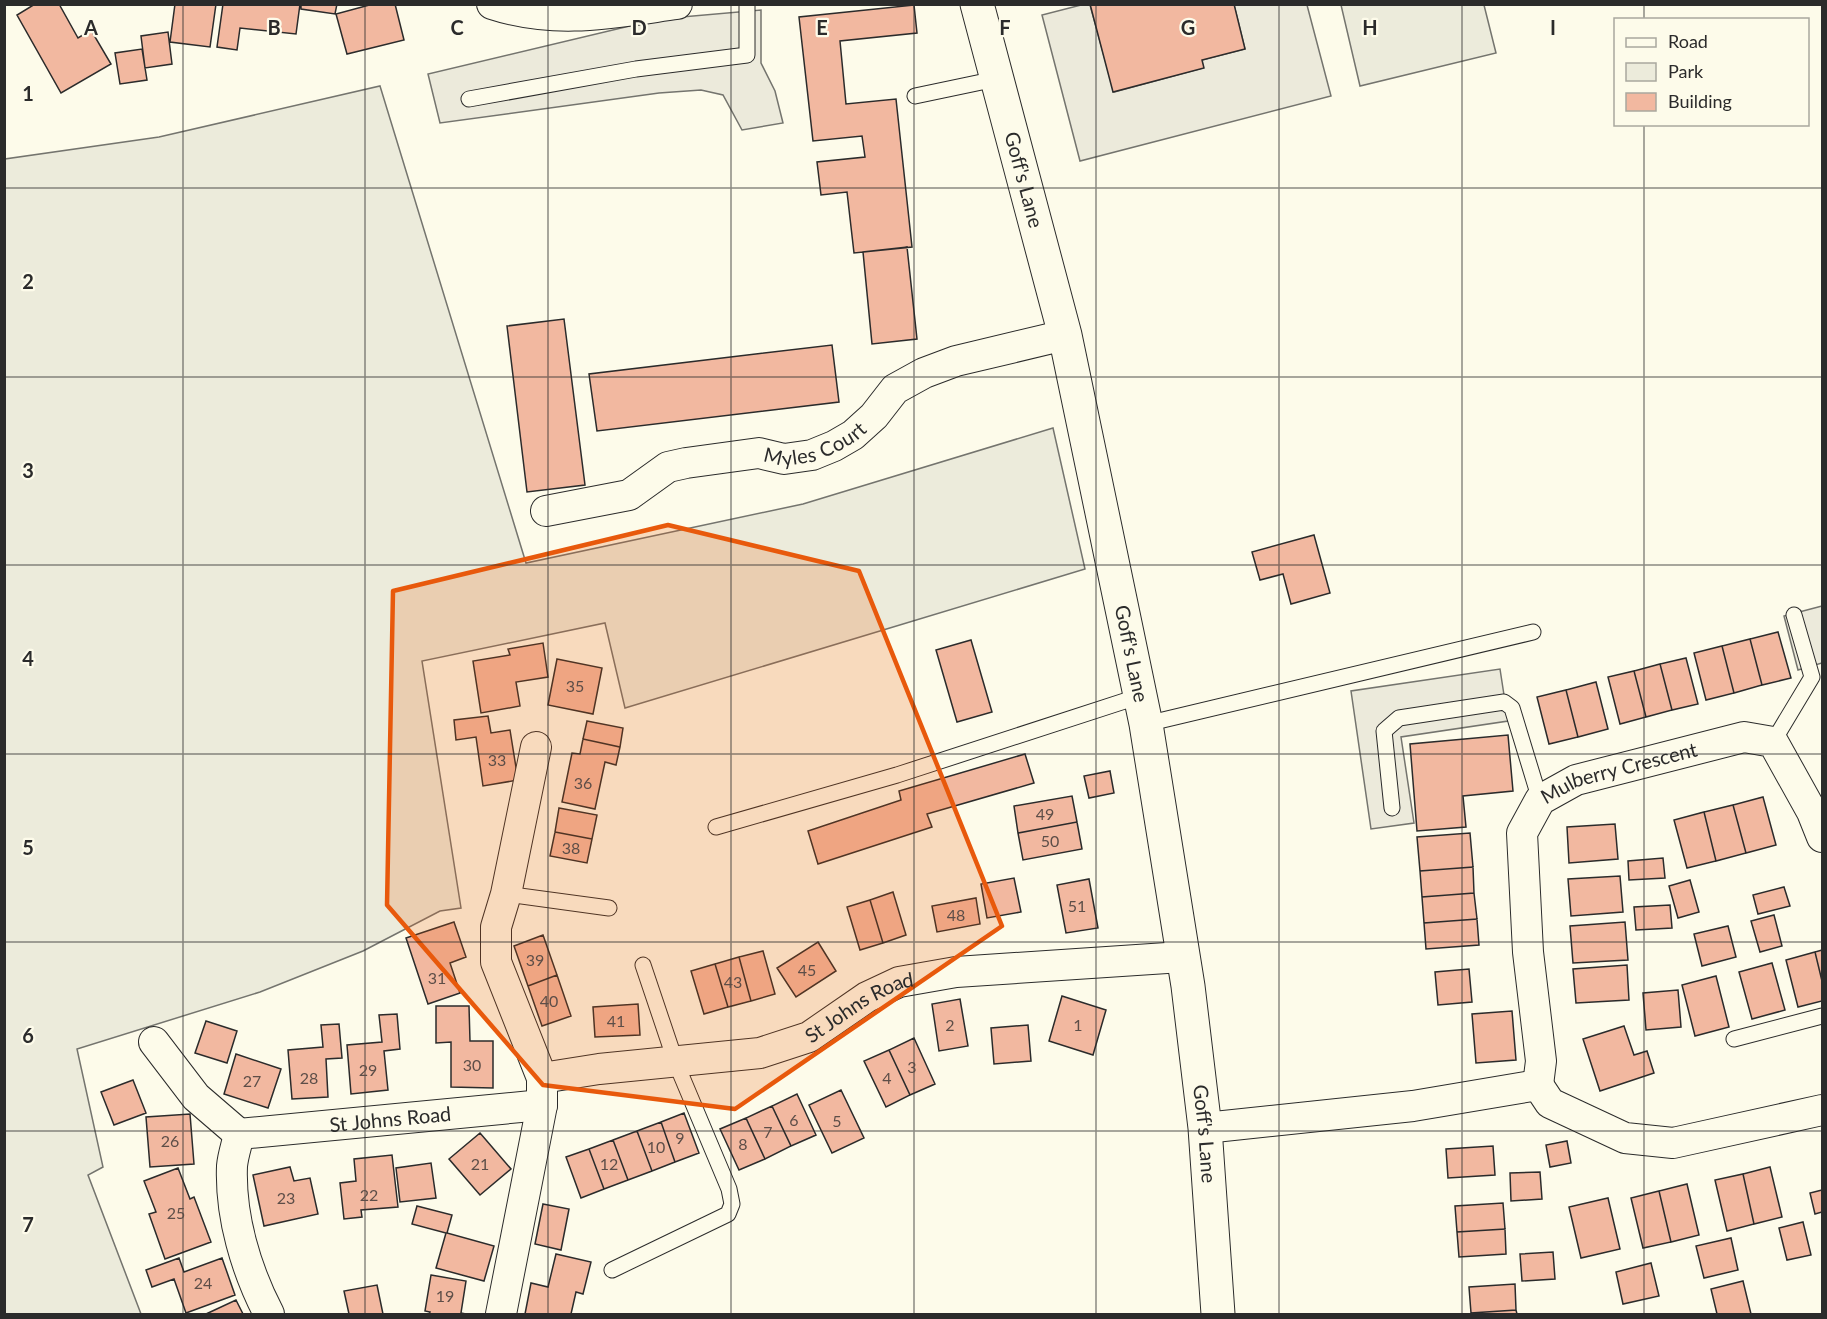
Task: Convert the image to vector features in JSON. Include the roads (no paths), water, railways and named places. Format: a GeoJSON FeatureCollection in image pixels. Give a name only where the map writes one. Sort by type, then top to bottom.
{"type":"FeatureCollection","features":[{"type":"Feature","properties":{"kind":"main road","name":"Goff's Lane"},"geometry":{"type":"LineString","coordinates":[[977,4],[1065,335],[1143,710],[1188,986],[1205,1128],[1218,1314]]}},
{"type":"Feature","properties":{"kind":"street"},"geometry":{"type":"LineString","coordinates":[[492,4],[548,16],[590,17],[665,5]]}},
{"type":"Feature","properties":{"kind":"street","name":"Myles Court"},"geometry":{"type":"LineString","coordinates":[[546,511],[629,495],[668,467],[686,462],[759,453],[784,459],[812,454],[834,446],[853,435],[873,416],[895,389],[924,373],[956,361],[1065,335]]}},
{"type":"Feature","properties":{"kind":"street","name":"Mulberry Crescent"},"geometry":{"type":"LineString","coordinates":[[1538,1085],[1541,1061],[1528,952],[1522,832],[1540,800],[1576,780],[1744,737],[1773,742]]}},
{"type":"Feature","properties":{"kind":"street"},"geometry":{"type":"LineString","coordinates":[[1773,742],[1812,812],[1822,837]]}},
{"type":"Feature","properties":{"kind":"street"},"geometry":{"type":"LineString","coordinates":[[501,1314],[542,1092],[496,962],[496,927],[506,894],[536,747]]}},
{"type":"Feature","properties":{"kind":"street","name":"St Johns Road"},"geometry":{"type":"LineString","coordinates":[[239,1134],[542,1092],[599,1069],[760,1053],[809,1037],[867,997],[899,982],[956,972],[1182,957]]}},
{"type":"Feature","properties":{"kind":"street"},"geometry":{"type":"LineString","coordinates":[[154,1042],[196,1097],[239,1134],[232,1164],[234,1209],[248,1264],[269,1314]]}},
{"type":"Feature","properties":{"kind":"street"},"geometry":{"type":"LineString","coordinates":[[1205,1128],[1413,1106],[1538,1085],[1550,1103],[1625,1138],[1674,1143],[1822,1110]]}},
{"type":"Feature","properties":{"kind":"lane"},"geometry":{"type":"LineString","coordinates":[[469,99],[636,69],[747,55],[747,4]]}},
{"type":"Feature","properties":{"kind":"lane"},"geometry":{"type":"LineString","coordinates":[[915,96],[996,79]]}},
{"type":"Feature","properties":{"kind":"lane"},"geometry":{"type":"LineString","coordinates":[[1773,742],[1812,677],[1794,615]]}},
{"type":"Feature","properties":{"kind":"lane"},"geometry":{"type":"LineString","coordinates":[[716,827],[1143,710],[1533,632]]}},
{"type":"Feature","properties":{"kind":"lane"},"geometry":{"type":"LineString","coordinates":[[1392,808],[1384,731],[1399,718],[1504,702],[1512,708],[1540,800]]}},
{"type":"Feature","properties":{"kind":"lane"},"geometry":{"type":"LineString","coordinates":[[506,894],[609,908]]}},
{"type":"Feature","properties":{"kind":"lane"},"geometry":{"type":"LineString","coordinates":[[612,1270],[728,1214],[732,1204],[729,1189],[676,1063],[643,965]]}},
{"type":"Feature","properties":{"kind":"lane"},"geometry":{"type":"LineString","coordinates":[[1734,1039],[1822,1016]]}}]}
